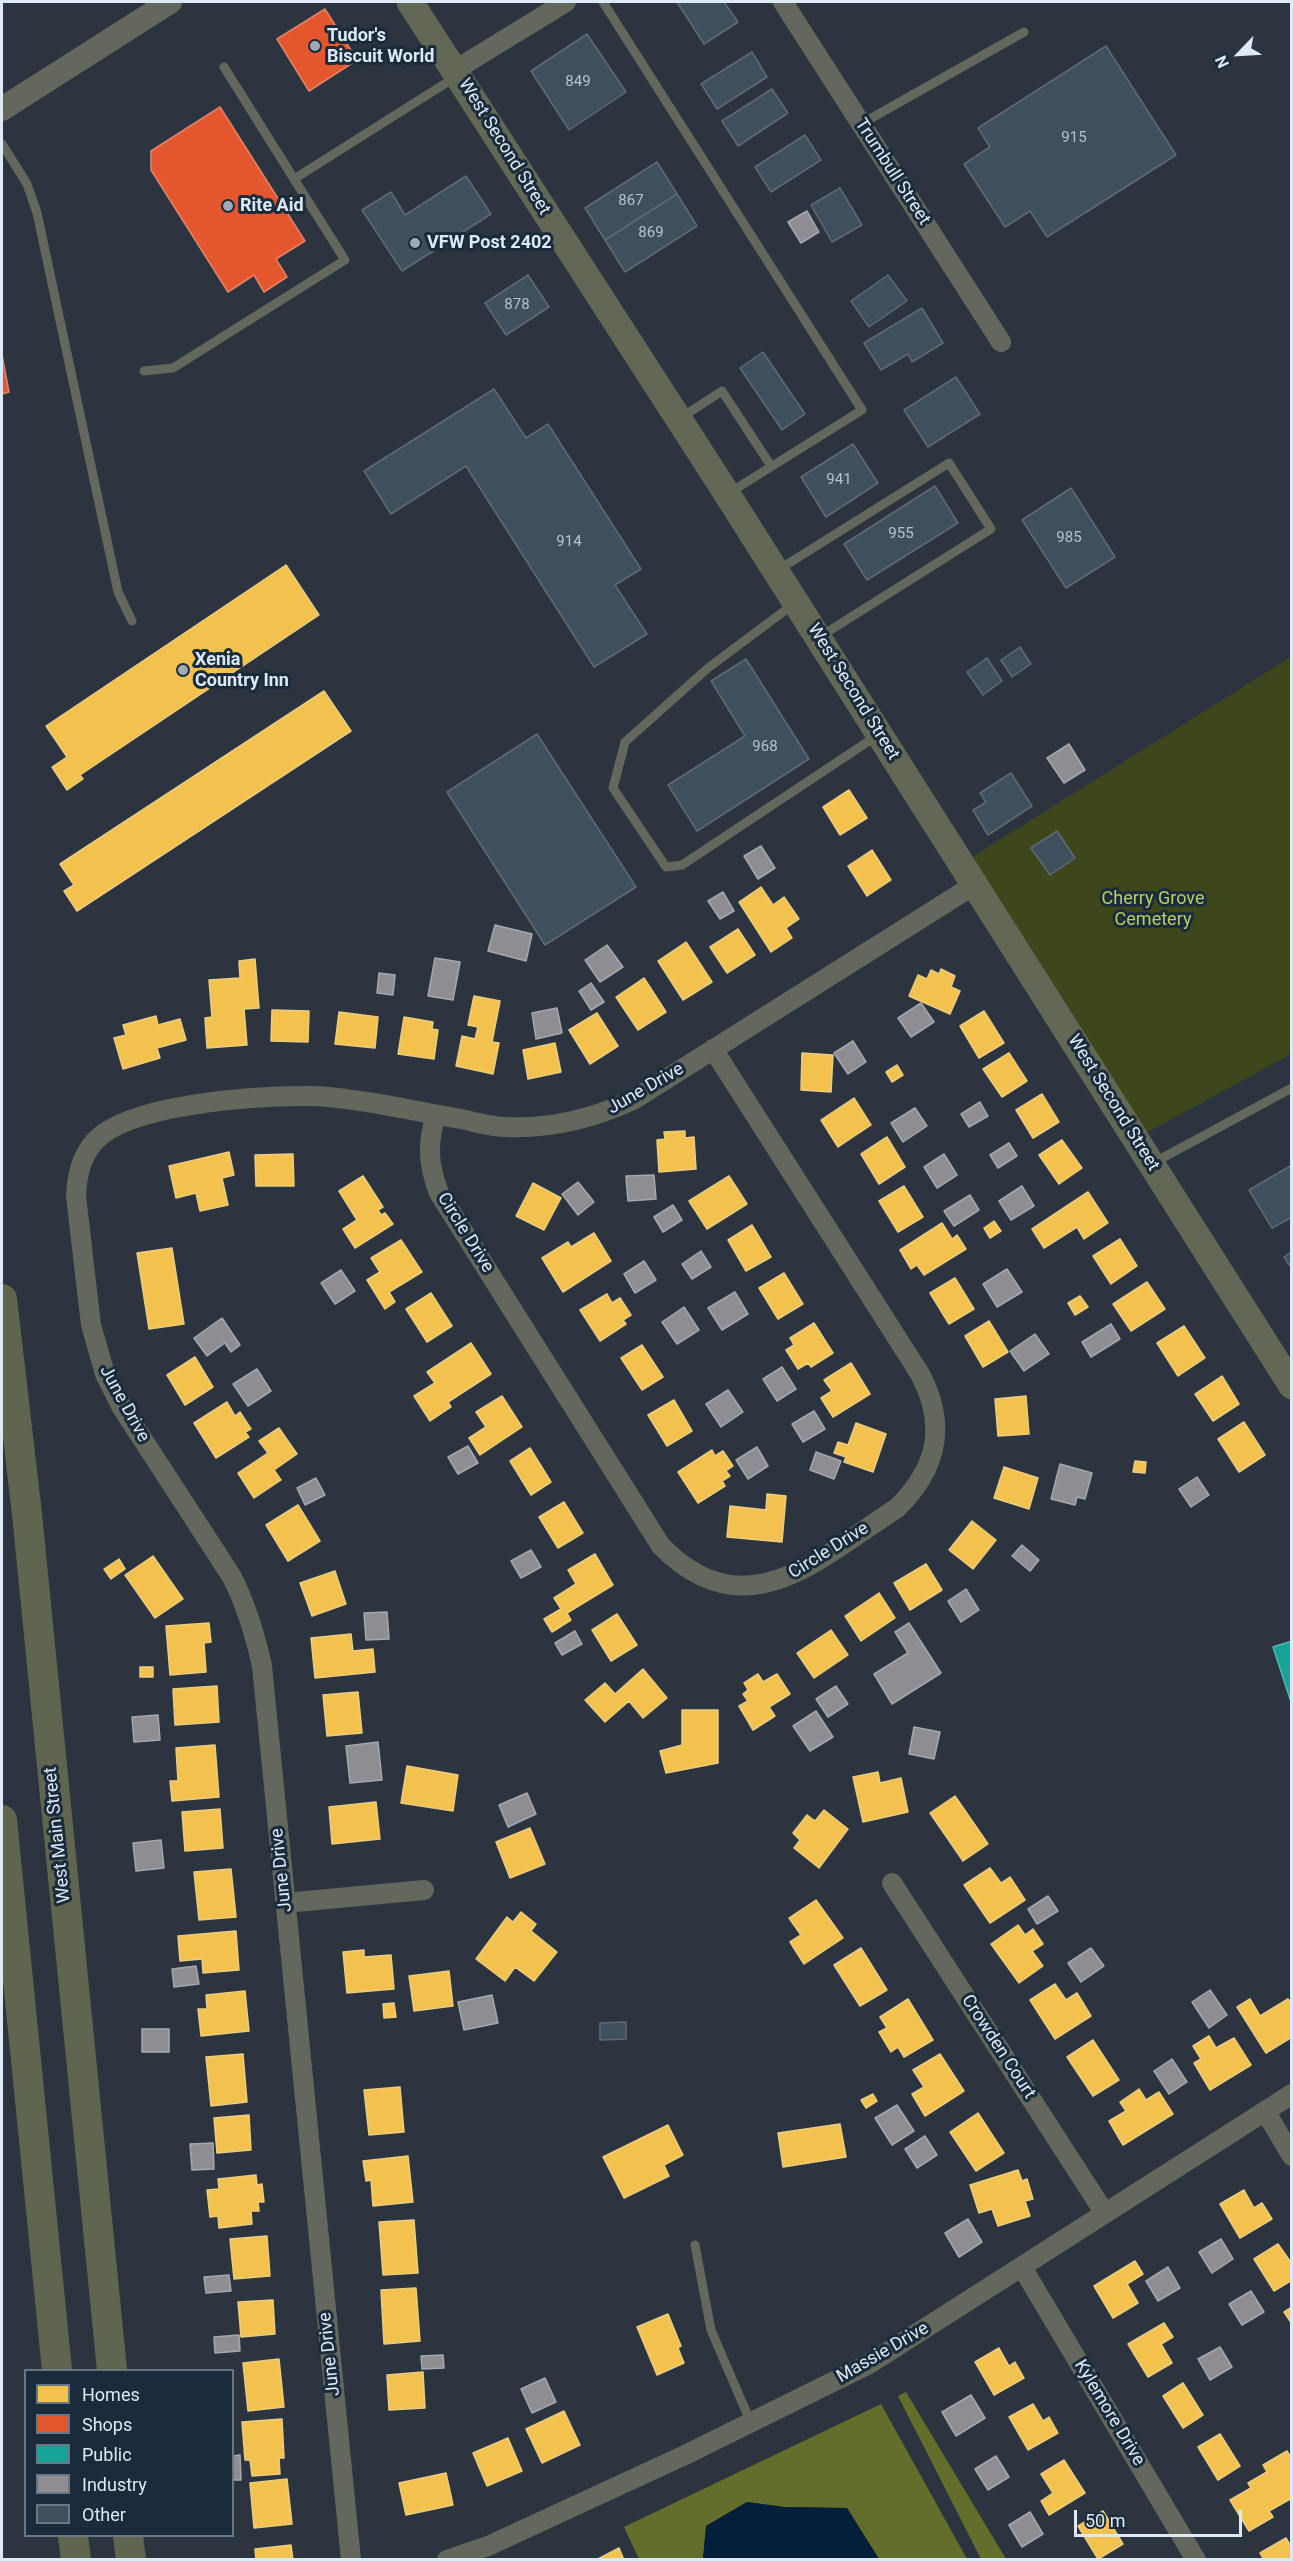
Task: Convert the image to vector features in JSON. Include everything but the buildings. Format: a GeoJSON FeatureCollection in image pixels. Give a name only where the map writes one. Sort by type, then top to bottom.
{"type":"FeatureCollection","features":[{"type":"Feature","properties":{"kind":"main road","name":"West Second Street"},"geometry":{"type":"LineString","coordinates":[[410,2],[796,602],[1292,1386]]}},
{"type":"Feature","properties":{"kind":"main road","name":"West Main Street"},"geometry":{"type":"LineString","coordinates":[[2,1299],[27,1514],[112,2369]]}},
{"type":"Feature","properties":{"kind":"main road"},"geometry":{"type":"LineString","coordinates":[[2,1820],[57,2369]]}},
{"type":"Feature","properties":{"kind":"main road"},"geometry":{"type":"LineString","coordinates":[[74,2537],[76,2559]]}},
{"type":"Feature","properties":{"kind":"main road"},"geometry":{"type":"LineString","coordinates":[[128,2537],[131,2559]]}},
{"type":"Feature","properties":{"kind":"street"},"geometry":{"type":"LineString","coordinates":[[2,109],[168,2]]}},
{"type":"Feature","properties":{"kind":"street"},"geometry":{"type":"LineString","coordinates":[[457,72],[566,2]]}},
{"type":"Feature","properties":{"kind":"street","name":"Trumbull Street"},"geometry":{"type":"LineString","coordinates":[[783,2],[1001,342]]}},
{"type":"Feature","properties":{"kind":"street","name":"June Drive"},"geometry":{"type":"LineString","coordinates":[[351,2559],[262,1666],[245,1602],[232,1577],[121,1406],[105,1374],[91,1325],[76,1196],[77,1178],[83,1159],[94,1142],[117,1125],[159,1112],[189,1106],[253,1098],[307,1095],[367,1102],[504,1127],[543,1127],[576,1122],[633,1100],[974,885]]}},
{"type":"Feature","properties":{"kind":"street","name":"Circle Drive"},"geometry":{"type":"LineString","coordinates":[[436,1115],[430,1133],[429,1153],[432,1174],[439,1193],[662,1546],[687,1570],[710,1581],[732,1586],[770,1583],[799,1571],[897,1508],[923,1477],[932,1455],[936,1423],[929,1390],[920,1374],[713,1049]]}},
{"type":"Feature","properties":{"kind":"street","name":"Crowden Court"},"geometry":{"type":"LineString","coordinates":[[892,1883],[1104,2212]]}},
{"type":"Feature","properties":{"kind":"street"},"geometry":{"type":"LineString","coordinates":[[285,1903],[424,1890]]}},
{"type":"Feature","properties":{"kind":"street","name":"Massie Drive"},"geometry":{"type":"LineString","coordinates":[[447,2559],[488,2546],[869,2364],[1292,2094]]}},
{"type":"Feature","properties":{"kind":"street"},"geometry":{"type":"LineString","coordinates":[[1265,2111],[1292,2156]]}},
{"type":"Feature","properties":{"kind":"street","name":"Kylemore Drive"},"geometry":{"type":"LineString","coordinates":[[1022,2267],[1196,2559]]}},
{"type":"Feature","properties":{"kind":"lane"},"geometry":{"type":"LineString","coordinates":[[603,2],[862,410],[727,494]]}},
{"type":"Feature","properties":{"kind":"lane"},"geometry":{"type":"LineString","coordinates":[[861,124],[1023,32]]}},
{"type":"Feature","properties":{"kind":"lane"},"geometry":{"type":"LineString","coordinates":[[144,371],[173,368],[345,260],[224,67]]}},
{"type":"Feature","properties":{"kind":"lane"},"geometry":{"type":"LineString","coordinates":[[294,179],[457,72]]}},
{"type":"Feature","properties":{"kind":"lane"},"geometry":{"type":"LineString","coordinates":[[2,144],[27,184],[38,213],[118,592],[132,621]]}},
{"type":"Feature","properties":{"kind":"lane"},"geometry":{"type":"LineString","coordinates":[[679,419],[722,391],[771,466]]}},
{"type":"Feature","properties":{"kind":"lane"},"geometry":{"type":"LineString","coordinates":[[776,572],[949,463],[991,529],[818,638]]}},
{"type":"Feature","properties":{"kind":"lane"},"geometry":{"type":"LineString","coordinates":[[796,602],[708,668],[625,742],[613,788],[666,867],[682,865],[880,734]]}},
{"type":"Feature","properties":{"kind":"lane"},"geometry":{"type":"LineString","coordinates":[[1151,1164],[1292,1088]]}},
{"type":"Feature","properties":{"kind":"lane"},"geometry":{"type":"LineString","coordinates":[[695,2245],[711,2330],[751,2422]]}},
{"type":"Feature","properties":{"kind":"green space","name":"Cherry Grove Cemetery"},"geometry":{"type":"Polygon","coordinates":[[[1291,657],[1291,1054],[1135,1139],[961,864],[1291,657]]]}},
{"type":"Feature","properties":{"kind":"green space"},"geometry":{"type":"Polygon","coordinates":[[[906,2392],[1006,2559],[981,2559],[898,2396],[906,2392]]]}},
{"type":"Feature","properties":{"kind":"green space"},"geometry":{"type":"Polygon","coordinates":[[[881,2404],[967,2559],[879,2559],[847,2508],[784,2507],[747,2502],[706,2526],[703,2559],[639,2559],[624,2527],[881,2404]]]}},
{"type":"Feature","properties":{"kind":"water"},"geometry":{"type":"Polygon","coordinates":[[[747,2502],[784,2507],[847,2508],[879,2559],[703,2559],[706,2526],[747,2502]]]}},
{"type":"Feature","properties":{"kind":"place","name":"Tudor's Biscuit World"},"geometry":{"type":"Point","coordinates":[315,46]}},
{"type":"Feature","properties":{"kind":"place","name":"Rite Aid"},"geometry":{"type":"Point","coordinates":[228,206]}},
{"type":"Feature","properties":{"kind":"place","name":"VFW Post 2402"},"geometry":{"type":"Point","coordinates":[415,243]}},
{"type":"Feature","properties":{"kind":"place","name":"Xenia Country Inn"},"geometry":{"type":"Point","coordinates":[183,670]}}]}
